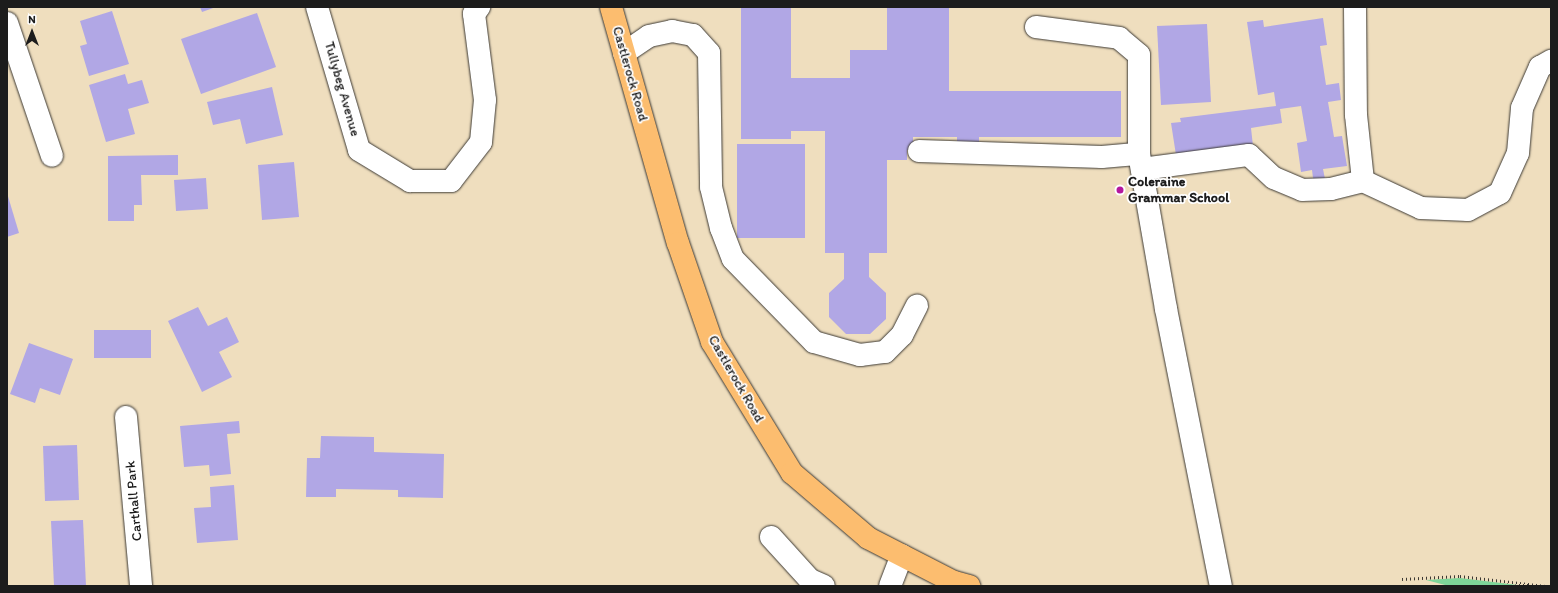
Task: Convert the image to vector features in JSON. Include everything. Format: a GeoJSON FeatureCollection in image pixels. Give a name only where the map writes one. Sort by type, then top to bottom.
{"type":"FeatureCollection","features":[{"type":"Feature","properties":{"kind":"main road","name":"Castlerock Road"},"geometry":{"type":"LineString","coordinates":[[610,7],[678,243],[712,342],[792,473],[868,538],[954,582],[969,586]]}},
{"type":"Feature","properties":{"kind":"street","name":"Tullybeg Avenue"},"geometry":{"type":"LineString","coordinates":[[317,7],[359,150],[410,181],[451,181],[480,142],[485,100],[474,14],[479,7]]}},
{"type":"Feature","properties":{"kind":"street"},"geometry":{"type":"LineString","coordinates":[[1355,7],[1356,115],[1363,181]]}},
{"type":"Feature","properties":{"kind":"street"},"geometry":{"type":"LineString","coordinates":[[7,24],[52,156]]}},
{"type":"Feature","properties":{"kind":"street"},"geometry":{"type":"LineString","coordinates":[[1036,27],[1119,38],[1139,54],[1140,162],[1166,309],[1221,586]]}},
{"type":"Feature","properties":{"kind":"street"},"geometry":{"type":"LineString","coordinates":[[624,53],[649,36],[672,31],[693,35],[709,53],[711,188],[721,228],[733,259],[814,342],[860,354],[885,352],[902,335],[917,306]]}},
{"type":"Feature","properties":{"kind":"street"},"geometry":{"type":"LineString","coordinates":[[919,152],[1102,157],[1140,162],[1249,155],[1274,178],[1302,190],[1331,189],[1363,181],[1421,208],[1468,210],[1500,193],[1518,153],[1522,108],[1540,67],[1551,61]]}},
{"type":"Feature","properties":{"kind":"street","name":"Carthall Park"},"geometry":{"type":"LineString","coordinates":[[126,417],[141,586]]}},
{"type":"Feature","properties":{"kind":"street"},"geometry":{"type":"LineString","coordinates":[[772,537],[810,580],[824,586]]}},
{"type":"Feature","properties":{"kind":"street"},"geometry":{"type":"LineString","coordinates":[[890,586],[902,555]]}},
{"type":"Feature","properties":{"kind":"path"},"geometry":{"type":"LineString","coordinates":[[1402,579],[1460,576],[1545,586]]}},
{"type":"Feature","properties":{"kind":"green space"},"geometry":{"type":"Polygon","coordinates":[[[1460,578],[1527,586],[1449,586],[1426,580],[1460,578]]]}},
{"type":"Feature","properties":{"kind":"building"},"geometry":{"type":"Polygon","coordinates":[[[200,7],[216,7],[202,12],[200,7]]]}},
{"type":"Feature","properties":{"kind":"building"},"geometry":{"type":"Polygon","coordinates":[[[741,7],[791,7],[791,78],[850,78],[850,50],[887,50],[887,7],[949,7],[949,91],[1121,91],[1121,137],[979,137],[979,146],[957,146],[957,137],[913,137],[913,150],[907,150],[907,160],[887,160],[887,253],[869,253],[869,277],[886,293],[886,319],[870,334],[846,334],[829,317],[829,293],[844,279],[844,253],[825,253],[825,131],[791,131],[791,139],[741,139],[741,7]]]}},
{"type":"Feature","properties":{"kind":"building"},"geometry":{"type":"Polygon","coordinates":[[[112,11],[129,64],[89,76],[80,46],[87,44],[80,21],[112,11]]]}},
{"type":"Feature","properties":{"kind":"building"},"geometry":{"type":"Polygon","coordinates":[[[257,13],[276,67],[201,94],[181,39],[257,13]]]}},
{"type":"Feature","properties":{"kind":"building"},"geometry":{"type":"Polygon","coordinates":[[[1323,18],[1327,45],[1320,46],[1326,85],[1339,83],[1341,100],[1328,102],[1334,137],[1342,136],[1347,166],[1323,169],[1326,184],[1314,186],[1312,170],[1301,172],[1297,143],[1307,141],[1301,106],[1280,109],[1282,123],[1251,128],[1253,146],[1176,155],[1171,123],[1181,122],[1180,118],[1276,106],[1274,92],[1258,95],[1247,22],[1263,20],[1264,27],[1323,18]]]}},
{"type":"Feature","properties":{"kind":"building"},"geometry":{"type":"Polygon","coordinates":[[[1207,24],[1211,102],[1161,105],[1157,26],[1207,24]]]}},
{"type":"Feature","properties":{"kind":"building"},"geometry":{"type":"Polygon","coordinates":[[[125,74],[128,84],[142,80],[149,103],[128,109],[135,134],[106,142],[89,85],[125,74]]]}},
{"type":"Feature","properties":{"kind":"building"},"geometry":{"type":"Polygon","coordinates":[[[272,87],[283,135],[246,144],[240,119],[213,125],[207,102],[272,87]]]}},
{"type":"Feature","properties":{"kind":"building"},"geometry":{"type":"Polygon","coordinates":[[[737,144],[805,144],[805,238],[737,238],[737,144]]]}},
{"type":"Feature","properties":{"kind":"building"},"geometry":{"type":"Polygon","coordinates":[[[178,155],[178,175],[141,175],[142,205],[134,205],[134,221],[108,221],[108,156],[178,155]]]}},
{"type":"Feature","properties":{"kind":"building"},"geometry":{"type":"Polygon","coordinates":[[[294,162],[299,217],[262,220],[258,165],[294,162]]]}},
{"type":"Feature","properties":{"kind":"building"},"geometry":{"type":"Polygon","coordinates":[[[206,178],[208,209],[176,211],[174,180],[206,178]]]}},
{"type":"Feature","properties":{"kind":"building"},"geometry":{"type":"Polygon","coordinates":[[[7,193],[19,233],[7,237],[7,193]]]}},
{"type":"Feature","properties":{"kind":"building"},"geometry":{"type":"Polygon","coordinates":[[[198,307],[208,326],[227,317],[239,342],[219,352],[232,377],[202,392],[168,321],[198,307]]]}},
{"type":"Feature","properties":{"kind":"building"},"geometry":{"type":"Polygon","coordinates":[[[94,330],[151,330],[151,358],[94,358],[94,330]]]}},
{"type":"Feature","properties":{"kind":"building"},"geometry":{"type":"Polygon","coordinates":[[[29,343],[73,359],[60,395],[40,388],[35,403],[10,394],[29,343]]]}},
{"type":"Feature","properties":{"kind":"building"},"geometry":{"type":"Polygon","coordinates":[[[239,421],[240,433],[227,434],[231,474],[210,476],[209,465],[184,467],[180,426],[239,421]]]}},
{"type":"Feature","properties":{"kind":"building"},"geometry":{"type":"Polygon","coordinates":[[[321,436],[374,437],[374,452],[444,454],[443,498],[398,497],[398,490],[336,489],[336,497],[306,497],[307,458],[320,458],[321,436]]]}},
{"type":"Feature","properties":{"kind":"building"},"geometry":{"type":"Polygon","coordinates":[[[77,445],[79,500],[45,501],[43,446],[77,445]]]}},
{"type":"Feature","properties":{"kind":"building"},"geometry":{"type":"Polygon","coordinates":[[[234,485],[238,540],[197,543],[194,508],[211,507],[210,487],[234,485]]]}},
{"type":"Feature","properties":{"kind":"building"},"geometry":{"type":"Polygon","coordinates":[[[83,520],[86,586],[54,586],[51,521],[83,520]]]}},
{"type":"Feature","properties":{"kind":"place","name":"Coleraine Grammar School"},"geometry":{"type":"Point","coordinates":[1120,190]}}]}
